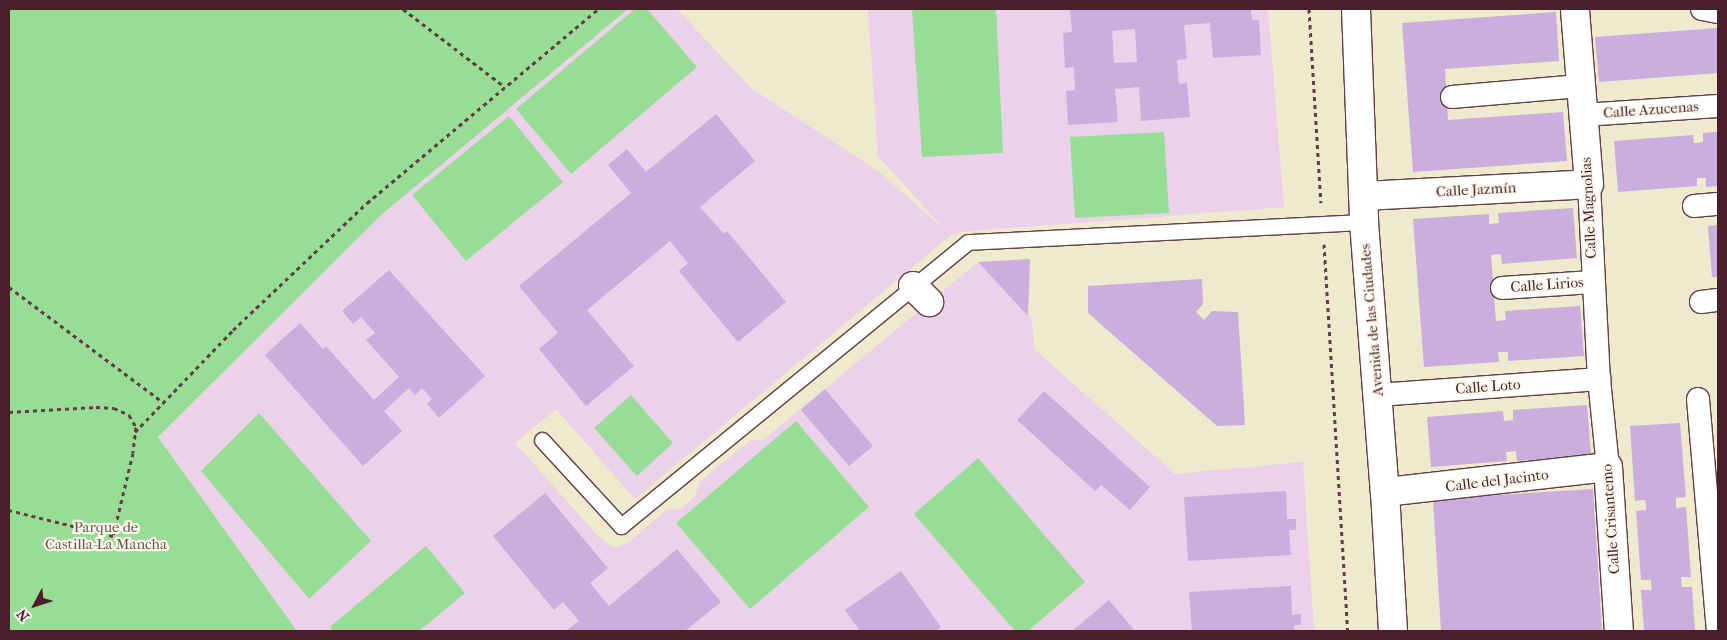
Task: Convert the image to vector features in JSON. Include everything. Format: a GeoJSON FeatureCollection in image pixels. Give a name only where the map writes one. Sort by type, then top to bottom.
{"type":"FeatureCollection","features":[{"type":"Feature","properties":{"kind":"street","name":"Avenida de las Ciudades"},"geometry":{"type":"LineString","coordinates":[[1356,9],[1364,209],[1385,492],[1393,631]]}},
{"type":"Feature","properties":{"kind":"street","name":"Calle Magnolias"},"geometry":{"type":"LineString","coordinates":[[1575,9],[1589,184],[1601,406]]}},
{"type":"Feature","properties":{"kind":"street"},"geometry":{"type":"LineString","coordinates":[[1702,9],[1718,12]]}},
{"type":"Feature","properties":{"kind":"street"},"geometry":{"type":"LineString","coordinates":[[1452,97],[1580,86]]}},
{"type":"Feature","properties":{"kind":"street","name":"Calle Azucenas"},"geometry":{"type":"LineString","coordinates":[[1583,115],[1718,106]]}},
{"type":"Feature","properties":{"kind":"street","name":"Calle Jazmín"},"geometry":{"type":"LineString","coordinates":[[1364,209],[1589,184]]}},
{"type":"Feature","properties":{"kind":"street"},"geometry":{"type":"LineString","coordinates":[[1694,206],[1718,204]]}},
{"type":"Feature","properties":{"kind":"street","name":"Calle Lirios"},"geometry":{"type":"LineString","coordinates":[[1502,288],[1593,282]]}},
{"type":"Feature","properties":{"kind":"street","name":"Calle Loto"},"geometry":{"type":"LineString","coordinates":[[1378,395],[1599,379]]}},
{"type":"Feature","properties":{"kind":"street"},"geometry":{"type":"LineString","coordinates":[[1707,399],[1718,630]]}},
{"type":"Feature","properties":{"kind":"street","name":"Calle Crisantemo"},"geometry":{"type":"LineString","coordinates":[[1601,406],[1608,467],[1619,631]]}},
{"type":"Feature","properties":{"kind":"street","name":"Calle del Jacinto"},"geometry":{"type":"LineString","coordinates":[[1385,492],[1608,467]]}},
{"type":"Feature","properties":{"kind":"lane"},"geometry":{"type":"LineString","coordinates":[[542,440],[621,526],[921,294],[968,242],[1322,224],[1364,209]]}},
{"type":"Feature","properties":{"kind":"path"},"geometry":{"type":"LineString","coordinates":[[403,9],[505,87]]}},
{"type":"Feature","properties":{"kind":"path"},"geometry":{"type":"LineString","coordinates":[[135,432],[233,330],[367,203],[598,9]]}},
{"type":"Feature","properties":{"kind":"path"},"geometry":{"type":"LineString","coordinates":[[1309,9],[1348,631]]}},
{"type":"Feature","properties":{"kind":"path"},"geometry":{"type":"LineString","coordinates":[[9,287],[164,403]]}},
{"type":"Feature","properties":{"kind":"path"},"geometry":{"type":"LineString","coordinates":[[9,412],[96,407],[114,408],[129,415],[136,426],[133,453],[114,536],[9,510]]}},
{"type":"Feature","properties":{"kind":"shaded area"},"geometry":{"type":"Polygon","coordinates":[[[628,9],[677,9],[751,88],[878,171],[946,231],[878,156],[868,9],[1268,9],[1284,207],[961,232],[951,235],[635,499],[556,409],[515,443],[599,537],[614,548],[628,543],[666,510],[682,508],[696,495],[699,482],[751,440],[763,440],[978,262],[1032,319],[1034,349],[1175,474],[1303,462],[1314,631],[297,631],[158,437],[381,215],[628,9]]]}},
{"type":"Feature","properties":{"kind":"green space","name":"Parque de Castilla-La Mancha"},"geometry":{"type":"Polygon","coordinates":[[[9,9],[628,9],[381,215],[158,437],[297,631],[9,631],[9,9]]]}},
{"type":"Feature","properties":{"kind":"green space"},"geometry":{"type":"Polygon","coordinates":[[[635,9],[647,9],[697,67],[571,174],[516,109],[635,9]]]}},
{"type":"Feature","properties":{"kind":"green space"},"geometry":{"type":"Polygon","coordinates":[[[912,9],[996,9],[1003,153],[922,157],[912,9]]]}},
{"type":"Feature","properties":{"kind":"green space"},"geometry":{"type":"Polygon","coordinates":[[[509,116],[563,182],[466,261],[412,195],[509,116]]]}},
{"type":"Feature","properties":{"kind":"green space"},"geometry":{"type":"Polygon","coordinates":[[[1164,132],[1169,213],[1075,218],[1070,137],[1164,132]]]}},
{"type":"Feature","properties":{"kind":"green space"},"geometry":{"type":"Polygon","coordinates":[[[631,395],[673,443],[637,476],[594,428],[631,395]]]}},
{"type":"Feature","properties":{"kind":"green space"},"geometry":{"type":"Polygon","coordinates":[[[259,413],[371,541],[309,599],[201,471],[259,413]]]}},
{"type":"Feature","properties":{"kind":"green space"},"geometry":{"type":"Polygon","coordinates":[[[796,421],[869,507],[750,609],[676,523],[796,421]]]}},
{"type":"Feature","properties":{"kind":"green space"},"geometry":{"type":"Polygon","coordinates":[[[978,458],[1085,582],[1028,631],[1015,631],[914,514],[978,458]]]}},
{"type":"Feature","properties":{"kind":"green space"},"geometry":{"type":"Polygon","coordinates":[[[426,546],[465,593],[419,631],[333,631],[330,627],[426,546]]]}},
{"type":"Feature","properties":{"kind":"building"},"geometry":{"type":"Polygon","coordinates":[[[1070,9],[1251,9],[1252,20],[1259,20],[1261,55],[1213,58],[1210,23],[1184,25],[1187,59],[1177,60],[1179,84],[1187,83],[1190,117],[1141,121],[1139,87],[1115,89],[1118,122],[1068,125],[1066,91],[1075,90],[1074,67],[1065,68],[1063,33],[1072,32],[1070,9]],[[1135,29],[1112,31],[1114,63],[1137,62],[1135,29]]]}},
{"type":"Feature","properties":{"kind":"building"},"geometry":{"type":"Polygon","coordinates":[[[1556,12],[1559,61],[1445,69],[1448,120],[1563,112],[1567,161],[1413,172],[1402,23],[1556,12]]]}},
{"type":"Feature","properties":{"kind":"building"},"geometry":{"type":"Polygon","coordinates":[[[1718,28],[1718,73],[1599,82],[1595,37],[1718,28]]]}},
{"type":"Feature","properties":{"kind":"building"},"geometry":{"type":"Polygon","coordinates":[[[716,114],[755,161],[700,207],[724,234],[727,231],[786,302],[738,342],[679,271],[688,263],[670,241],[587,310],[634,366],[586,406],[539,349],[558,333],[519,286],[631,193],[608,165],[627,149],[646,172],[716,114]]]}},
{"type":"Feature","properties":{"kind":"building"},"geometry":{"type":"Polygon","coordinates":[[[1718,132],[1718,186],[1706,187],[1706,178],[1697,178],[1697,186],[1618,192],[1614,141],[1693,135],[1694,143],[1698,143],[1703,142],[1703,133],[1718,132]]]}},
{"type":"Feature","properties":{"kind":"building"},"geometry":{"type":"Polygon","coordinates":[[[1573,208],[1577,258],[1502,264],[1501,254],[1491,255],[1496,321],[1506,320],[1505,311],[1580,306],[1584,356],[1508,361],[1508,352],[1498,352],[1499,362],[1424,367],[1413,219],[1489,214],[1489,224],[1499,223],[1498,213],[1573,208]]]}},
{"type":"Feature","properties":{"kind":"building"},"geometry":{"type":"Polygon","coordinates":[[[1718,225],[1718,277],[1712,277],[1708,226],[1718,225]]]}},
{"type":"Feature","properties":{"kind":"building"},"geometry":{"type":"Polygon","coordinates":[[[1030,259],[1028,316],[978,262],[1030,259]]]}},
{"type":"Feature","properties":{"kind":"building"},"geometry":{"type":"Polygon","coordinates":[[[389,270],[485,376],[439,418],[427,404],[432,399],[422,388],[415,395],[409,388],[384,411],[402,431],[363,466],[265,355],[300,323],[323,349],[326,346],[374,400],[399,377],[366,340],[375,333],[361,317],[353,324],[342,311],[389,270]]]}},
{"type":"Feature","properties":{"kind":"building"},"geometry":{"type":"Polygon","coordinates":[[[1202,279],[1203,304],[1196,312],[1204,320],[1212,311],[1238,312],[1245,425],[1217,426],[1088,313],[1088,286],[1202,279]]]}},
{"type":"Feature","properties":{"kind":"building"},"geometry":{"type":"Polygon","coordinates":[[[825,389],[873,446],[849,466],[801,410],[825,389]]]}},
{"type":"Feature","properties":{"kind":"building"},"geometry":{"type":"Polygon","coordinates":[[[1044,391],[1150,487],[1130,510],[1101,485],[1095,491],[1017,420],[1044,391]]]}},
{"type":"Feature","properties":{"kind":"building"},"geometry":{"type":"Polygon","coordinates":[[[1587,405],[1591,455],[1517,461],[1516,451],[1506,452],[1507,461],[1431,467],[1427,417],[1503,411],[1504,421],[1513,420],[1513,410],[1587,405]]]}},
{"type":"Feature","properties":{"kind":"building"},"geometry":{"type":"Polygon","coordinates":[[[1680,423],[1686,497],[1676,498],[1676,508],[1686,507],[1691,577],[1681,577],[1682,587],[1692,587],[1695,631],[1644,631],[1641,590],[1652,590],[1651,580],[1641,580],[1636,511],[1646,510],[1646,505],[1645,500],[1635,501],[1630,426],[1680,423]]]}},
{"type":"Feature","properties":{"kind":"building"},"geometry":{"type":"Polygon","coordinates":[[[1593,489],[1602,631],[1441,631],[1433,499],[1593,489]]]}},
{"type":"Feature","properties":{"kind":"building"},"geometry":{"type":"Polygon","coordinates":[[[1286,491],[1287,519],[1296,519],[1296,530],[1289,530],[1291,555],[1188,561],[1184,497],[1286,491]]]}},
{"type":"Feature","properties":{"kind":"building"},"geometry":{"type":"Polygon","coordinates":[[[545,493],[608,568],[590,583],[609,606],[677,549],[721,602],[685,631],[566,631],[579,621],[563,602],[554,610],[493,536],[545,493]]]}},
{"type":"Feature","properties":{"kind":"building"},"geometry":{"type":"Polygon","coordinates":[[[901,571],[941,627],[936,631],[860,631],[845,610],[901,571]]]}},
{"type":"Feature","properties":{"kind":"building"},"geometry":{"type":"Polygon","coordinates":[[[1291,586],[1292,615],[1301,614],[1301,625],[1294,625],[1295,631],[1192,631],[1189,592],[1291,586]]]}},
{"type":"Feature","properties":{"kind":"building"},"geometry":{"type":"Polygon","coordinates":[[[1109,600],[1135,631],[1072,631],[1109,600]]]}}]}
